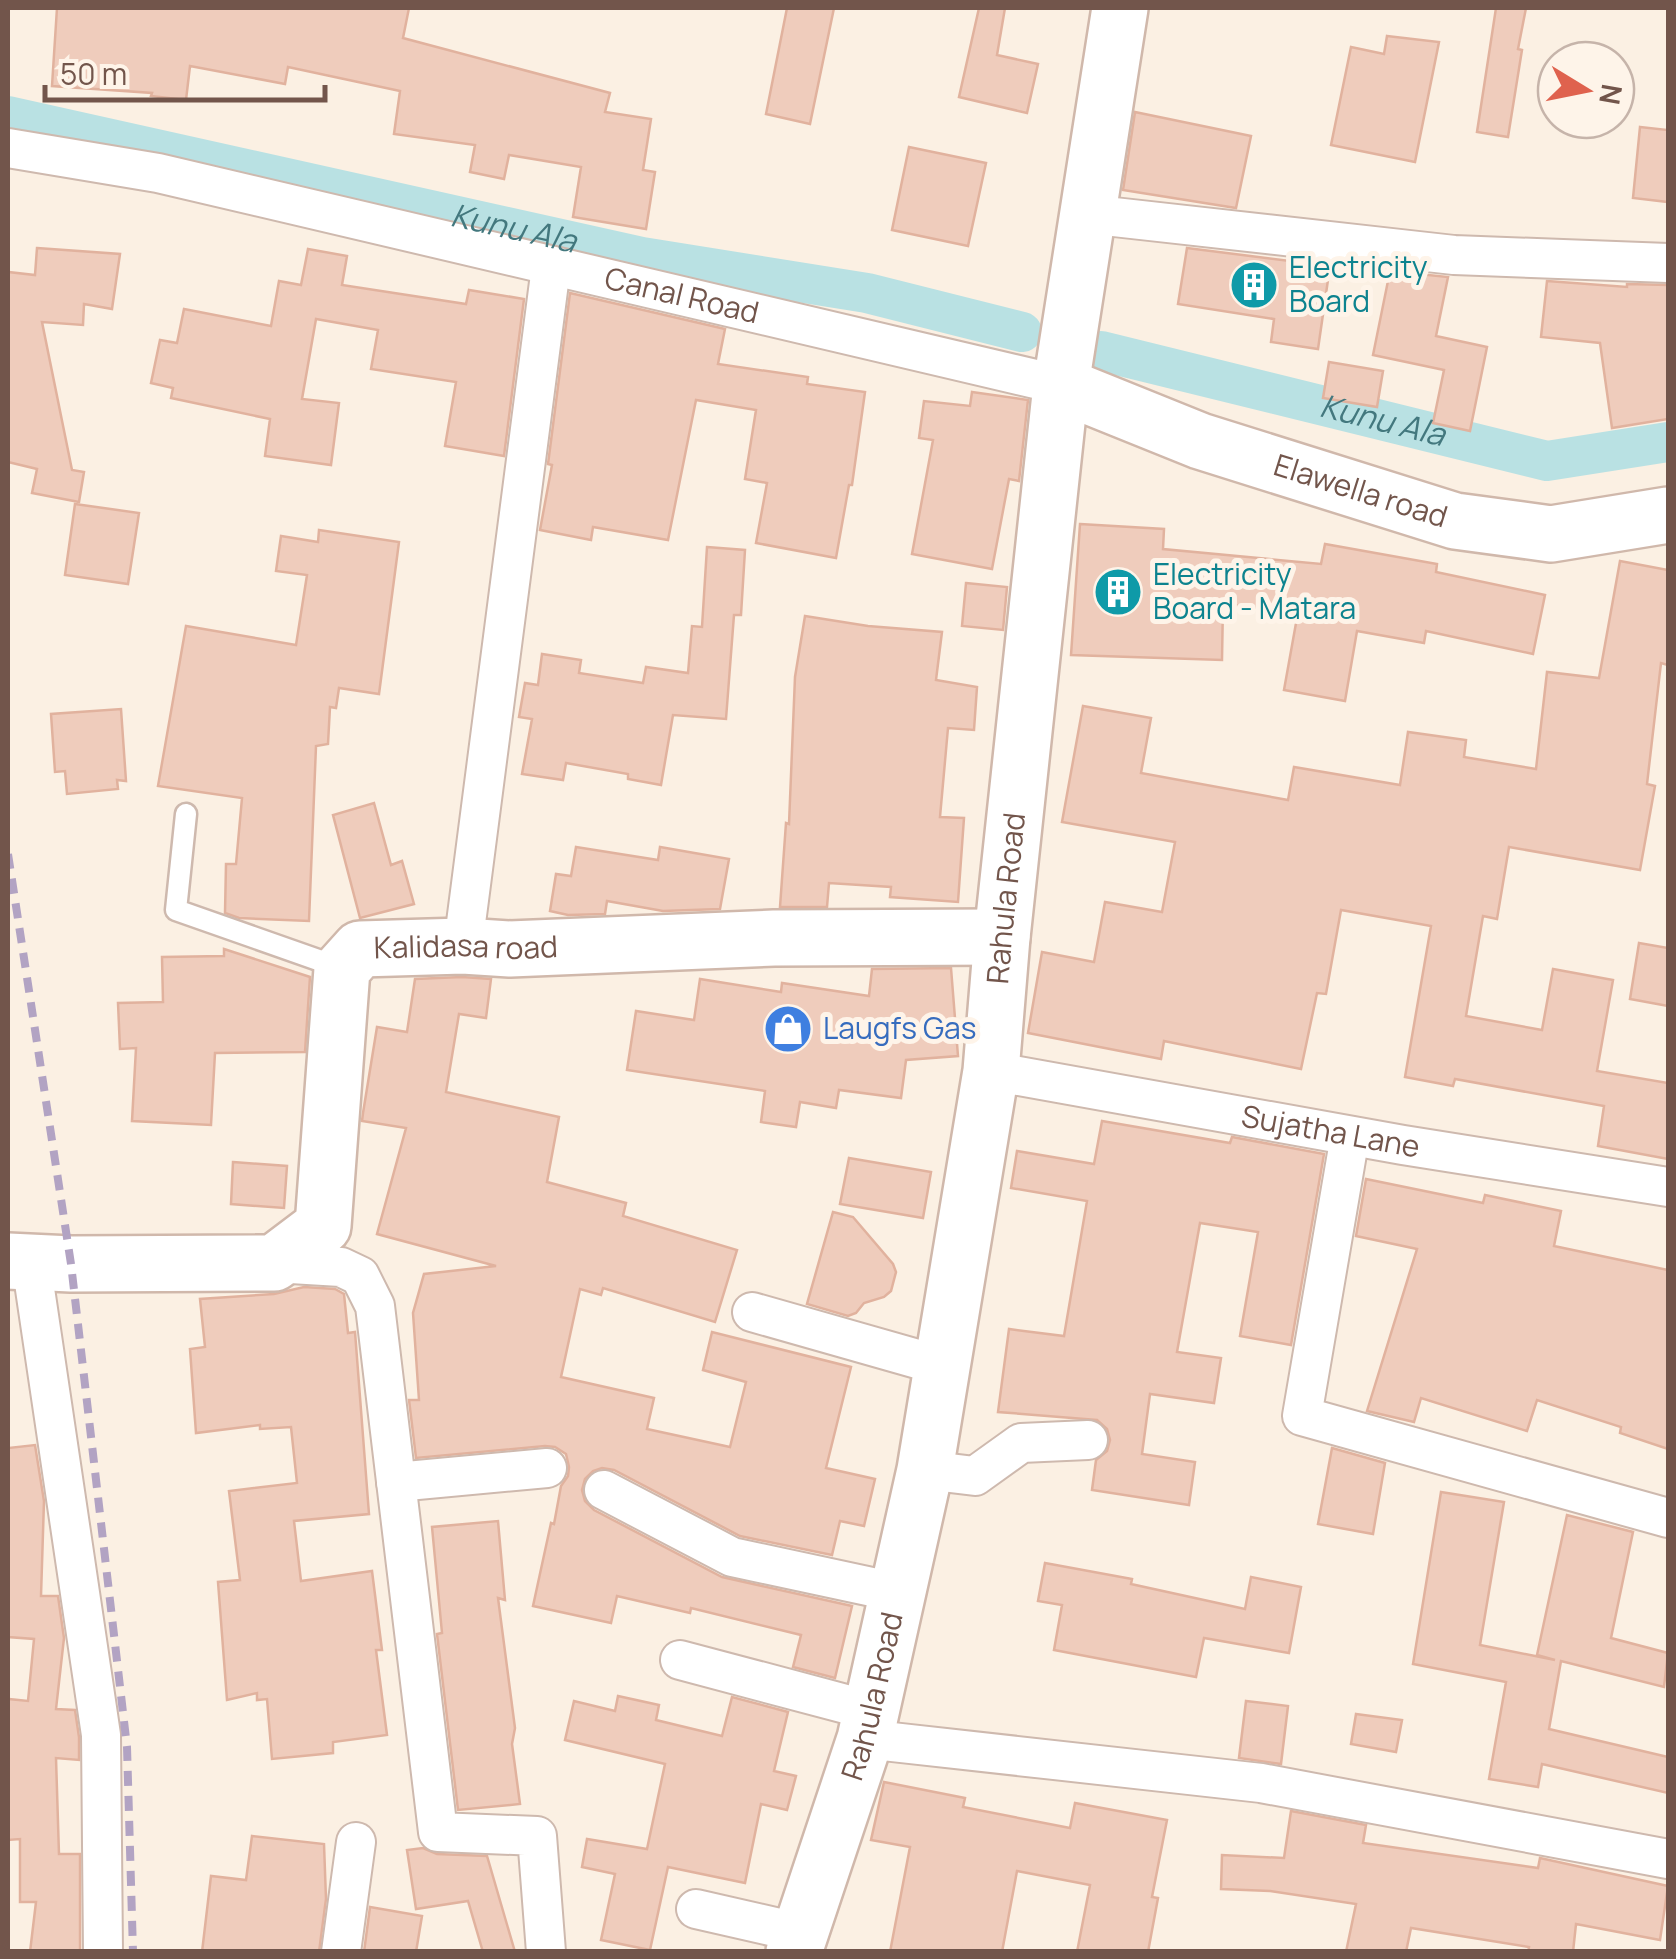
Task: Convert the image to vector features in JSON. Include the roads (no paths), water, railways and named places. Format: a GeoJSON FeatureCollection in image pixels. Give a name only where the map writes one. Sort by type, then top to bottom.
{"type":"FeatureCollection","features":[{"type":"Feature","properties":{"kind":"main road","name":"Rahula Road"},"geometry":{"type":"LineString","coordinates":[[798,1942],[869,1725],[925,1470],[991,1071],[1061,385],[1120,8]]}},
{"type":"Feature","properties":{"kind":"main road","name":"Elawella road"},"geometry":{"type":"LineString","coordinates":[[1061,385],[1200,441],[1455,521],[1551,534],[1668,515]]}},
{"type":"Feature","properties":{"kind":"main road","name":"Kalidasa road"},"geometry":{"type":"LineString","coordinates":[[274,1263],[323,1226],[342,968],[360,949],[510,949],[774,938],[1002,937]]}},
{"type":"Feature","properties":{"kind":"main road"},"geometry":{"type":"LineString","coordinates":[[19,1261],[274,1263]]}},
{"type":"Feature","properties":{"kind":"street","name":"Canal Road"},"geometry":{"type":"LineString","coordinates":[[8,148],[158,173],[1061,385]]}},
{"type":"Feature","properties":{"kind":"street"},"geometry":{"type":"LineString","coordinates":[[1087,214],[1454,255],[1668,263]]}},
{"type":"Feature","properties":{"kind":"street"},"geometry":{"type":"LineString","coordinates":[[463,946],[552,267]]}},
{"type":"Feature","properties":{"kind":"street","name":"Sujatha Lane"},"geometry":{"type":"LineString","coordinates":[[991,1071],[1350,1136],[1668,1186]]}},
{"type":"Feature","properties":{"kind":"street"},"geometry":{"type":"LineString","coordinates":[[1350,1136],[1302,1416],[1668,1518]]}},
{"type":"Feature","properties":{"kind":"street"},"geometry":{"type":"LineString","coordinates":[[19,1261],[100,1734],[103,1952]]}},
{"type":"Feature","properties":{"kind":"street"},"geometry":{"type":"LineString","coordinates":[[274,1263],[341,1267],[360,1276],[375,1306],[438,1832],[537,1836],[546,1952]]}},
{"type":"Feature","properties":{"kind":"street"},"geometry":{"type":"LineString","coordinates":[[752,1312],[942,1366]]}},
{"type":"Feature","properties":{"kind":"street"},"geometry":{"type":"LineString","coordinates":[[925,1470],[974,1476],[1020,1443],[1088,1440]]}},
{"type":"Feature","properties":{"kind":"street"},"geometry":{"type":"LineString","coordinates":[[396,1482],[547,1468]]}},
{"type":"Feature","properties":{"kind":"street"},"geometry":{"type":"LineString","coordinates":[[604,1490],[732,1557],[900,1592]]}},
{"type":"Feature","properties":{"kind":"street"},"geometry":{"type":"LineString","coordinates":[[680,1660],[869,1725],[1262,1783],[1668,1860]]}},
{"type":"Feature","properties":{"kind":"street"},"geometry":{"type":"LineString","coordinates":[[340,1952],[356,1842]]}},
{"type":"Feature","properties":{"kind":"street"},"geometry":{"type":"LineString","coordinates":[[696,1909],[798,1942]]}},
{"type":"Feature","properties":{"kind":"lane"},"geometry":{"type":"LineString","coordinates":[[186,814],[176,910],[342,968]]}},
{"type":"Feature","properties":{"kind":"waterway","name":"Kunu Ala"},"geometry":{"type":"LineString","coordinates":[[8,116],[642,257],[867,293],[1022,332]]}},
{"type":"Feature","properties":{"kind":"waterway","name":"Kunu Ala"},"geometry":{"type":"LineString","coordinates":[[1101,351],[1547,461],[1668,442]]}},
{"type":"Feature","properties":{"kind":"railway"},"geometry":{"type":"LineString","coordinates":[[8,854],[71,1264],[127,1747],[133,1952]]}},
{"type":"Feature","properties":{"kind":"place","name":"Electricity Board"},"geometry":{"type":"Point","coordinates":[1254,285]}},
{"type":"Feature","properties":{"kind":"place","name":"Electricity Board - Matara"},"geometry":{"type":"Point","coordinates":[1118,592]}},
{"type":"Feature","properties":{"kind":"place","name":"Laugfs Gas"},"geometry":{"type":"Point","coordinates":[788,1029]}}]}
